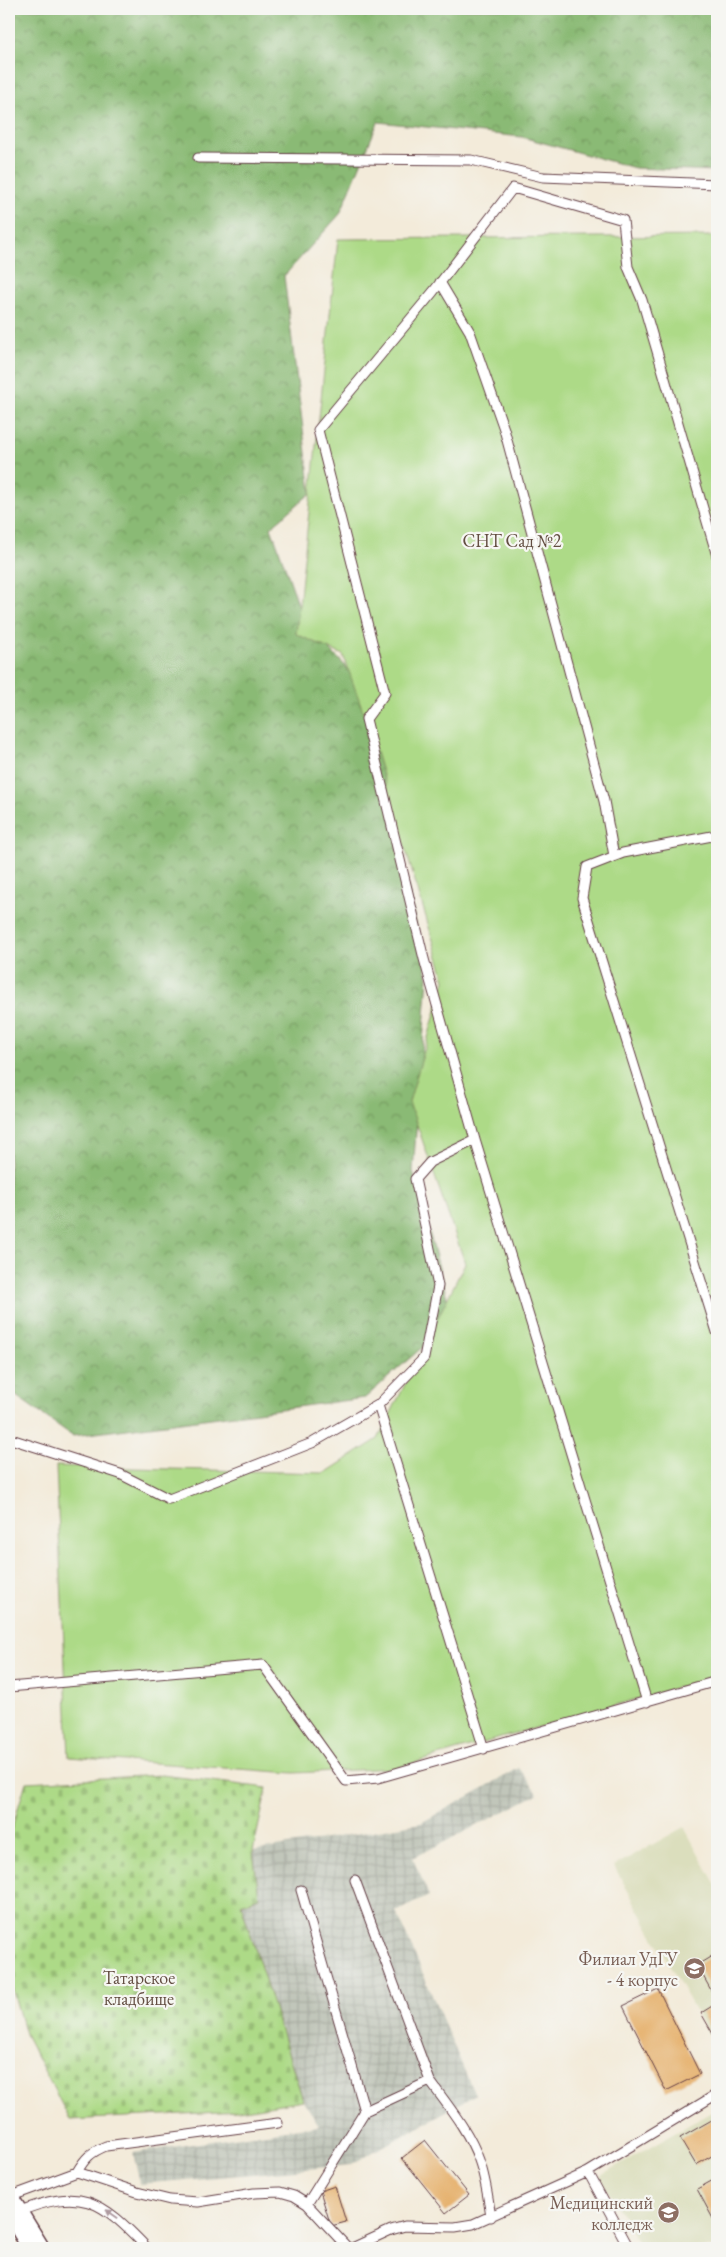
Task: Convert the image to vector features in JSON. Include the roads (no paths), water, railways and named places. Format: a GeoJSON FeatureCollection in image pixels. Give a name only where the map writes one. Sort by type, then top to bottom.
{"type":"FeatureCollection","features":[{"type":"Feature","properties":{"kind":"main road"},"geometry":{"type":"LineString","coordinates":[[10,2205],[36,2248]]}},
{"type":"Feature","properties":{"kind":"lane"},"geometry":{"type":"LineString","coordinates":[[198,158],[471,160],[543,177],[717,184]]}},
{"type":"Feature","properties":{"kind":"lane"},"geometry":{"type":"LineString","coordinates":[[647,1702],[475,1140],[424,960],[366,719],[385,694],[318,430],[440,282],[513,188],[623,220],[628,267],[642,300],[717,556]]}},
{"type":"Feature","properties":{"kind":"lane"},"geometry":{"type":"LineString","coordinates":[[440,282],[470,332],[504,429],[604,801],[614,856]]}},
{"type":"Feature","properties":{"kind":"lane"},"geometry":{"type":"LineString","coordinates":[[717,835],[657,845],[614,856],[587,867],[582,898],[717,1332]]}},
{"type":"Feature","properties":{"kind":"lane"},"geometry":{"type":"LineString","coordinates":[[14,1440],[120,1474],[169,1498],[312,1443],[378,1405],[424,1358],[438,1286],[415,1179],[430,1162],[475,1140]]}},
{"type":"Feature","properties":{"kind":"lane"},"geometry":{"type":"LineString","coordinates":[[378,1405],[484,1749]]}},
{"type":"Feature","properties":{"kind":"lane"},"geometry":{"type":"LineString","coordinates":[[9,1688],[263,1665],[346,1781],[378,1778],[717,1681]]}},
{"type":"Feature","properties":{"kind":"lane"},"geometry":{"type":"LineString","coordinates":[[354,1880],[430,2081],[464,2129],[479,2159],[487,2188],[491,2217]]}},
{"type":"Feature","properties":{"kind":"lane"},"geometry":{"type":"LineString","coordinates":[[301,1890],[365,2111]]}},
{"type":"Feature","properties":{"kind":"lane"},"geometry":{"type":"LineString","coordinates":[[307,2204],[365,2111],[430,2081]]}},
{"type":"Feature","properties":{"kind":"lane"},"geometry":{"type":"LineString","coordinates":[[352,2248],[391,2230],[405,2226],[455,2227],[491,2217],[588,2172],[717,2094]]}},
{"type":"Feature","properties":{"kind":"lane"},"geometry":{"type":"LineString","coordinates":[[10,2205],[77,2172],[84,2159],[93,2151],[106,2146],[278,2124]]}},
{"type":"Feature","properties":{"kind":"lane"},"geometry":{"type":"LineString","coordinates":[[77,2172],[137,2192],[170,2200],[198,2202],[254,2193],[280,2192],[294,2196],[307,2204],[348,2248]]}},
{"type":"Feature","properties":{"kind":"lane"},"geometry":{"type":"LineString","coordinates":[[588,2172],[629,2248]]}},
{"type":"Feature","properties":{"kind":"lane"},"geometry":{"type":"LineString","coordinates":[[10,2205],[68,2198],[96,2203],[118,2219],[147,2248]]}},
{"type":"Feature","properties":{"kind":"place","name":"Филиал УдГУ - 4 корпус"},"geometry":{"type":"Point","coordinates":[694,1968]}},
{"type":"Feature","properties":{"kind":"place","name":"Медицинский колледж"},"geometry":{"type":"Point","coordinates":[669,2212]}},
{"type":"Feature","properties":{"kind":"park label","name":"СНТ Сад №2"},"geometry":{"type":"Point","coordinates":[512,540]}},
{"type":"Feature","properties":{"kind":"park label","name":"Татарское кладбище"},"geometry":{"type":"Point","coordinates":[139,1987]}}]}
